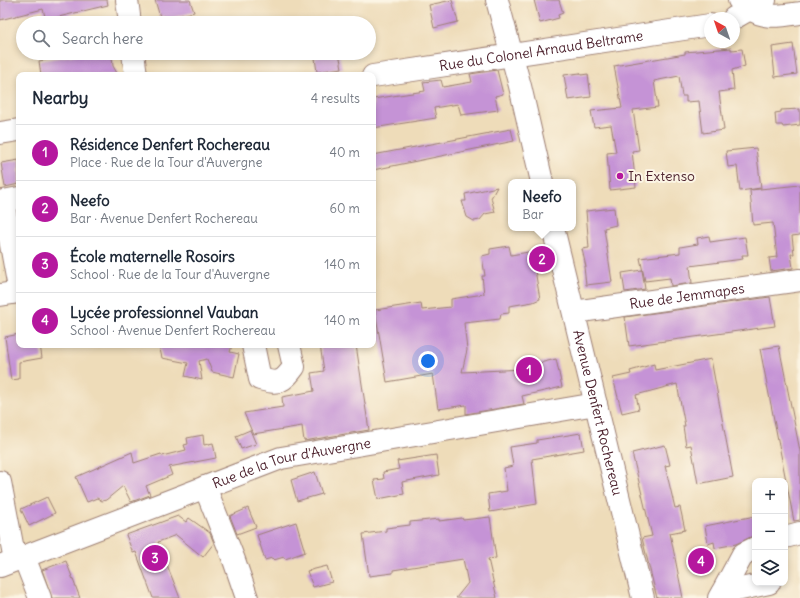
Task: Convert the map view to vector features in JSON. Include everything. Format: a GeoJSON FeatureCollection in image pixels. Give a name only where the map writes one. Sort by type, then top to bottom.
{"type":"FeatureCollection","features":[{"type":"Feature","properties":{"kind":"street"},"geometry":{"type":"LineString","coordinates":[[127,0],[129,16]]}},
{"type":"Feature","properties":{"kind":"street"},"geometry":{"type":"LineString","coordinates":[[496,0],[541,179]]}},
{"type":"Feature","properties":{"kind":"street"},"geometry":{"type":"LineString","coordinates":[[747,7],[759,15],[800,16]]}},
{"type":"Feature","properties":{"kind":"street","name":"Rue du Colonel Arnaud Beltrame"},"geometry":{"type":"LineString","coordinates":[[376,76],[704,26]]}},
{"type":"Feature","properties":{"kind":"street"},"geometry":{"type":"LineString","coordinates":[[135,60],[136,72]]}},
{"type":"Feature","properties":{"kind":"street"},"geometry":{"type":"LineString","coordinates":[[0,133],[16,130]]}},
{"type":"Feature","properties":{"kind":"street"},"geometry":{"type":"LineString","coordinates":[[7,199],[16,266]]}},
{"type":"Feature","properties":{"kind":"street","name":"Avenue Denfert Rochereau"},"geometry":{"type":"LineString","coordinates":[[554,231],[643,598]]}},
{"type":"Feature","properties":{"kind":"street","name":"Rue de Jemmapes"},"geometry":{"type":"LineString","coordinates":[[574,312],[800,280]]}},
{"type":"Feature","properties":{"kind":"street"},"geometry":{"type":"LineString","coordinates":[[0,295],[16,292]]}},
{"type":"Feature","properties":{"kind":"street"},"geometry":{"type":"LineString","coordinates":[[254,348],[260,379],[275,383],[285,379],[294,368],[290,348]]}},
{"type":"Feature","properties":{"kind":"street","name":"Rue de la Tour d'Auvergne"},"geometry":{"type":"LineString","coordinates":[[13,561],[281,458],[596,404]]}},
{"type":"Feature","properties":{"kind":"street"},"geometry":{"type":"LineString","coordinates":[[0,482],[13,561],[40,598]]}},
{"type":"Feature","properties":{"kind":"street"},"geometry":{"type":"LineString","coordinates":[[205,487],[234,560],[247,598]]}},
{"type":"Feature","properties":{"kind":"street"},"geometry":{"type":"LineString","coordinates":[[788,536],[800,533]]}},
{"type":"Feature","properties":{"kind":"street"},"geometry":{"type":"LineString","coordinates":[[720,595],[743,554],[752,550]]}},
{"type":"Feature","properties":{"kind":"street"},"geometry":{"type":"LineString","coordinates":[[720,595],[757,586]]}},
{"type":"Feature","properties":{"kind":"building"},"geometry":{"type":"Polygon","coordinates":[[[0,0],[107,0],[108,5],[63,16],[45,16],[43,9],[0,20],[0,0]]]}},
{"type":"Feature","properties":{"kind":"building"},"geometry":{"type":"Polygon","coordinates":[[[155,0],[190,0],[194,12],[179,16],[160,16],[155,0]]]}},
{"type":"Feature","properties":{"kind":"building"},"geometry":{"type":"Polygon","coordinates":[[[452,0],[458,22],[434,28],[429,5],[452,0]]]}},
{"type":"Feature","properties":{"kind":"building"},"geometry":{"type":"Polygon","coordinates":[[[534,0],[559,0],[563,13],[558,15],[559,18],[540,23],[534,0]]]}},
{"type":"Feature","properties":{"kind":"building"},"geometry":{"type":"Polygon","coordinates":[[[793,44],[797,74],[775,77],[772,47],[793,44]]]}},
{"type":"Feature","properties":{"kind":"building"},"geometry":{"type":"Polygon","coordinates":[[[731,48],[731,50],[742,49],[745,66],[732,70],[734,90],[719,92],[724,130],[703,133],[699,101],[686,102],[686,96],[682,96],[679,76],[654,81],[658,107],[633,110],[639,150],[632,151],[636,187],[610,190],[607,153],[616,152],[611,125],[594,127],[591,111],[622,108],[614,66],[685,54],[685,52],[731,48]]]}},
{"type":"Feature","properties":{"kind":"building"},"geometry":{"type":"Polygon","coordinates":[[[112,60],[113,66],[116,72],[41,72],[39,61],[112,60]]]}},
{"type":"Feature","properties":{"kind":"building"},"geometry":{"type":"Polygon","coordinates":[[[315,60],[340,60],[342,68],[317,72],[315,60]]]}},
{"type":"Feature","properties":{"kind":"building"},"geometry":{"type":"Polygon","coordinates":[[[497,70],[503,94],[495,96],[498,110],[461,115],[458,104],[434,108],[436,118],[376,128],[376,99],[425,91],[423,82],[441,80],[443,87],[472,82],[470,74],[497,70]]]}},
{"type":"Feature","properties":{"kind":"building"},"geometry":{"type":"Polygon","coordinates":[[[580,73],[581,75],[588,74],[591,97],[568,100],[564,75],[580,73]]]}},
{"type":"Feature","properties":{"kind":"building"},"geometry":{"type":"Polygon","coordinates":[[[800,109],[800,125],[783,127],[782,125],[776,125],[775,113],[781,112],[781,110],[800,109]]]}},
{"type":"Feature","properties":{"kind":"building"},"geometry":{"type":"Polygon","coordinates":[[[511,129],[514,141],[376,169],[376,154],[511,129]]]}},
{"type":"Feature","properties":{"kind":"building"},"geometry":{"type":"Polygon","coordinates":[[[756,148],[761,188],[740,191],[737,166],[728,167],[726,151],[756,148]]]}},
{"type":"Feature","properties":{"kind":"building"},"geometry":{"type":"Polygon","coordinates":[[[16,160],[16,185],[5,187],[1,163],[16,160]]]}},
{"type":"Feature","properties":{"kind":"building"},"geometry":{"type":"Polygon","coordinates":[[[800,185],[800,235],[792,236],[794,254],[791,254],[793,268],[771,271],[769,258],[777,257],[773,223],[753,225],[750,190],[800,185]]]}},
{"type":"Feature","properties":{"kind":"building"},"geometry":{"type":"Polygon","coordinates":[[[497,187],[491,198],[495,212],[485,214],[480,220],[474,221],[467,217],[462,201],[466,201],[465,194],[497,187]]]}},
{"type":"Feature","properties":{"kind":"building"},"geometry":{"type":"Polygon","coordinates":[[[614,208],[616,225],[604,228],[612,282],[586,285],[584,267],[586,267],[582,249],[589,248],[586,211],[614,208]]]}},
{"type":"Feature","properties":{"kind":"building"},"geometry":{"type":"Polygon","coordinates":[[[709,236],[710,242],[745,237],[748,255],[742,255],[743,259],[690,266],[692,283],[671,286],[670,278],[645,281],[640,258],[680,253],[680,247],[698,244],[697,238],[709,236]]]}},
{"type":"Feature","properties":{"kind":"building"},"geometry":{"type":"Polygon","coordinates":[[[509,246],[511,255],[540,250],[545,269],[535,270],[540,299],[533,302],[509,306],[509,313],[501,314],[500,319],[464,323],[467,350],[462,372],[523,369],[523,367],[556,359],[562,387],[522,396],[524,404],[466,414],[466,405],[438,409],[433,374],[387,382],[376,310],[421,303],[422,310],[451,307],[451,299],[484,294],[482,276],[485,276],[482,256],[490,254],[490,249],[509,246]]]}},
{"type":"Feature","properties":{"kind":"building"},"geometry":{"type":"Polygon","coordinates":[[[642,270],[645,289],[625,292],[622,273],[642,270]]]}},
{"type":"Feature","properties":{"kind":"building"},"geometry":{"type":"Polygon","coordinates":[[[770,297],[775,326],[629,346],[625,317],[770,297]]]}},
{"type":"Feature","properties":{"kind":"building"},"geometry":{"type":"Polygon","coordinates":[[[16,335],[16,348],[40,348],[42,358],[19,362],[19,379],[11,380],[5,337],[16,335]]]}},
{"type":"Feature","properties":{"kind":"building"},"geometry":{"type":"Polygon","coordinates":[[[779,346],[800,451],[800,520],[794,521],[788,491],[788,478],[786,478],[760,349],[779,346]]]}},
{"type":"Feature","properties":{"kind":"building"},"geometry":{"type":"Polygon","coordinates":[[[160,348],[231,348],[230,352],[239,354],[234,377],[212,372],[207,359],[199,361],[202,380],[185,376],[188,363],[162,358],[160,348]]]}},
{"type":"Feature","properties":{"kind":"building"},"geometry":{"type":"Polygon","coordinates":[[[320,348],[356,348],[369,430],[304,441],[302,426],[253,434],[244,413],[283,407],[282,397],[314,391],[311,373],[324,371],[320,348]]]}},
{"type":"Feature","properties":{"kind":"building"},"geometry":{"type":"Polygon","coordinates":[[[711,359],[733,477],[698,484],[691,445],[686,446],[683,426],[685,426],[677,384],[636,395],[639,409],[622,413],[613,378],[631,374],[630,371],[654,364],[655,370],[711,359]]]}},
{"type":"Feature","properties":{"kind":"building"},"geometry":{"type":"Polygon","coordinates":[[[250,430],[256,444],[241,449],[236,436],[250,430]]]}},
{"type":"Feature","properties":{"kind":"building"},"geometry":{"type":"Polygon","coordinates":[[[581,433],[584,450],[532,459],[537,504],[490,512],[488,494],[507,491],[504,468],[513,466],[510,447],[537,443],[537,440],[581,433]]]}},
{"type":"Feature","properties":{"kind":"building"},"geometry":{"type":"Polygon","coordinates":[[[203,435],[204,445],[213,443],[216,458],[169,467],[172,475],[146,486],[150,495],[131,502],[123,486],[106,500],[102,501],[97,498],[87,502],[76,477],[132,452],[134,463],[161,454],[162,456],[186,450],[184,445],[188,444],[187,438],[203,435]]]}},
{"type":"Feature","properties":{"kind":"building"},"geometry":{"type":"Polygon","coordinates":[[[665,445],[670,465],[665,466],[675,508],[680,507],[685,530],[670,533],[683,598],[657,598],[642,538],[652,536],[632,453],[665,445]]]}},
{"type":"Feature","properties":{"kind":"building"},"geometry":{"type":"Polygon","coordinates":[[[436,455],[439,475],[402,482],[404,494],[378,499],[374,480],[384,479],[383,472],[399,469],[397,461],[436,455]]]}},
{"type":"Feature","properties":{"kind":"building"},"geometry":{"type":"Polygon","coordinates":[[[315,472],[322,494],[297,501],[291,480],[315,472]]]}},
{"type":"Feature","properties":{"kind":"building"},"geometry":{"type":"Polygon","coordinates":[[[47,497],[55,513],[29,526],[21,509],[47,497]]]}},
{"type":"Feature","properties":{"kind":"building"},"geometry":{"type":"Polygon","coordinates":[[[248,508],[256,527],[237,534],[230,516],[248,508]]]}},
{"type":"Feature","properties":{"kind":"building"},"geometry":{"type":"Polygon","coordinates":[[[178,516],[186,522],[189,518],[210,533],[214,543],[203,557],[176,535],[158,542],[180,598],[153,598],[136,552],[133,553],[126,535],[178,516]]]}},
{"type":"Feature","properties":{"kind":"building"},"geometry":{"type":"Polygon","coordinates":[[[490,517],[496,558],[488,559],[497,598],[456,598],[468,583],[463,559],[393,570],[393,573],[369,576],[363,534],[386,531],[386,528],[410,525],[410,522],[439,519],[439,521],[462,518],[463,520],[490,517]]]}},
{"type":"Feature","properties":{"kind":"building"},"geometry":{"type":"Polygon","coordinates":[[[752,517],[752,536],[736,544],[715,548],[714,542],[708,544],[705,526],[752,517]]]}},
{"type":"Feature","properties":{"kind":"building"},"geometry":{"type":"Polygon","coordinates":[[[296,522],[305,552],[285,559],[284,557],[274,560],[272,558],[265,560],[257,535],[296,522]]]}},
{"type":"Feature","properties":{"kind":"building"},"geometry":{"type":"Polygon","coordinates":[[[66,561],[80,598],[52,598],[42,570],[66,561]]]}},
{"type":"Feature","properties":{"kind":"building"},"geometry":{"type":"Polygon","coordinates":[[[327,566],[332,582],[313,587],[307,571],[327,566]]]}},
{"type":"Feature","properties":{"kind":"place","name":"In Extenso"},"geometry":{"type":"Point","coordinates":[620,176]}},
{"type":"Feature","properties":{"kind":"place","name":"Neefo"},"geometry":{"type":"Point","coordinates":[542,259]}},
{"type":"Feature","properties":{"kind":"place","name":"Résidence Denfert Rochereau"},"geometry":{"type":"Point","coordinates":[529,370]}},
{"type":"Feature","properties":{"kind":"place","name":"École maternelle Rosoirs"},"geometry":{"type":"Point","coordinates":[155,558]}},
{"type":"Feature","properties":{"kind":"place","name":"Lycée professionnel Vauban"},"geometry":{"type":"Point","coordinates":[701,561]}}]}
